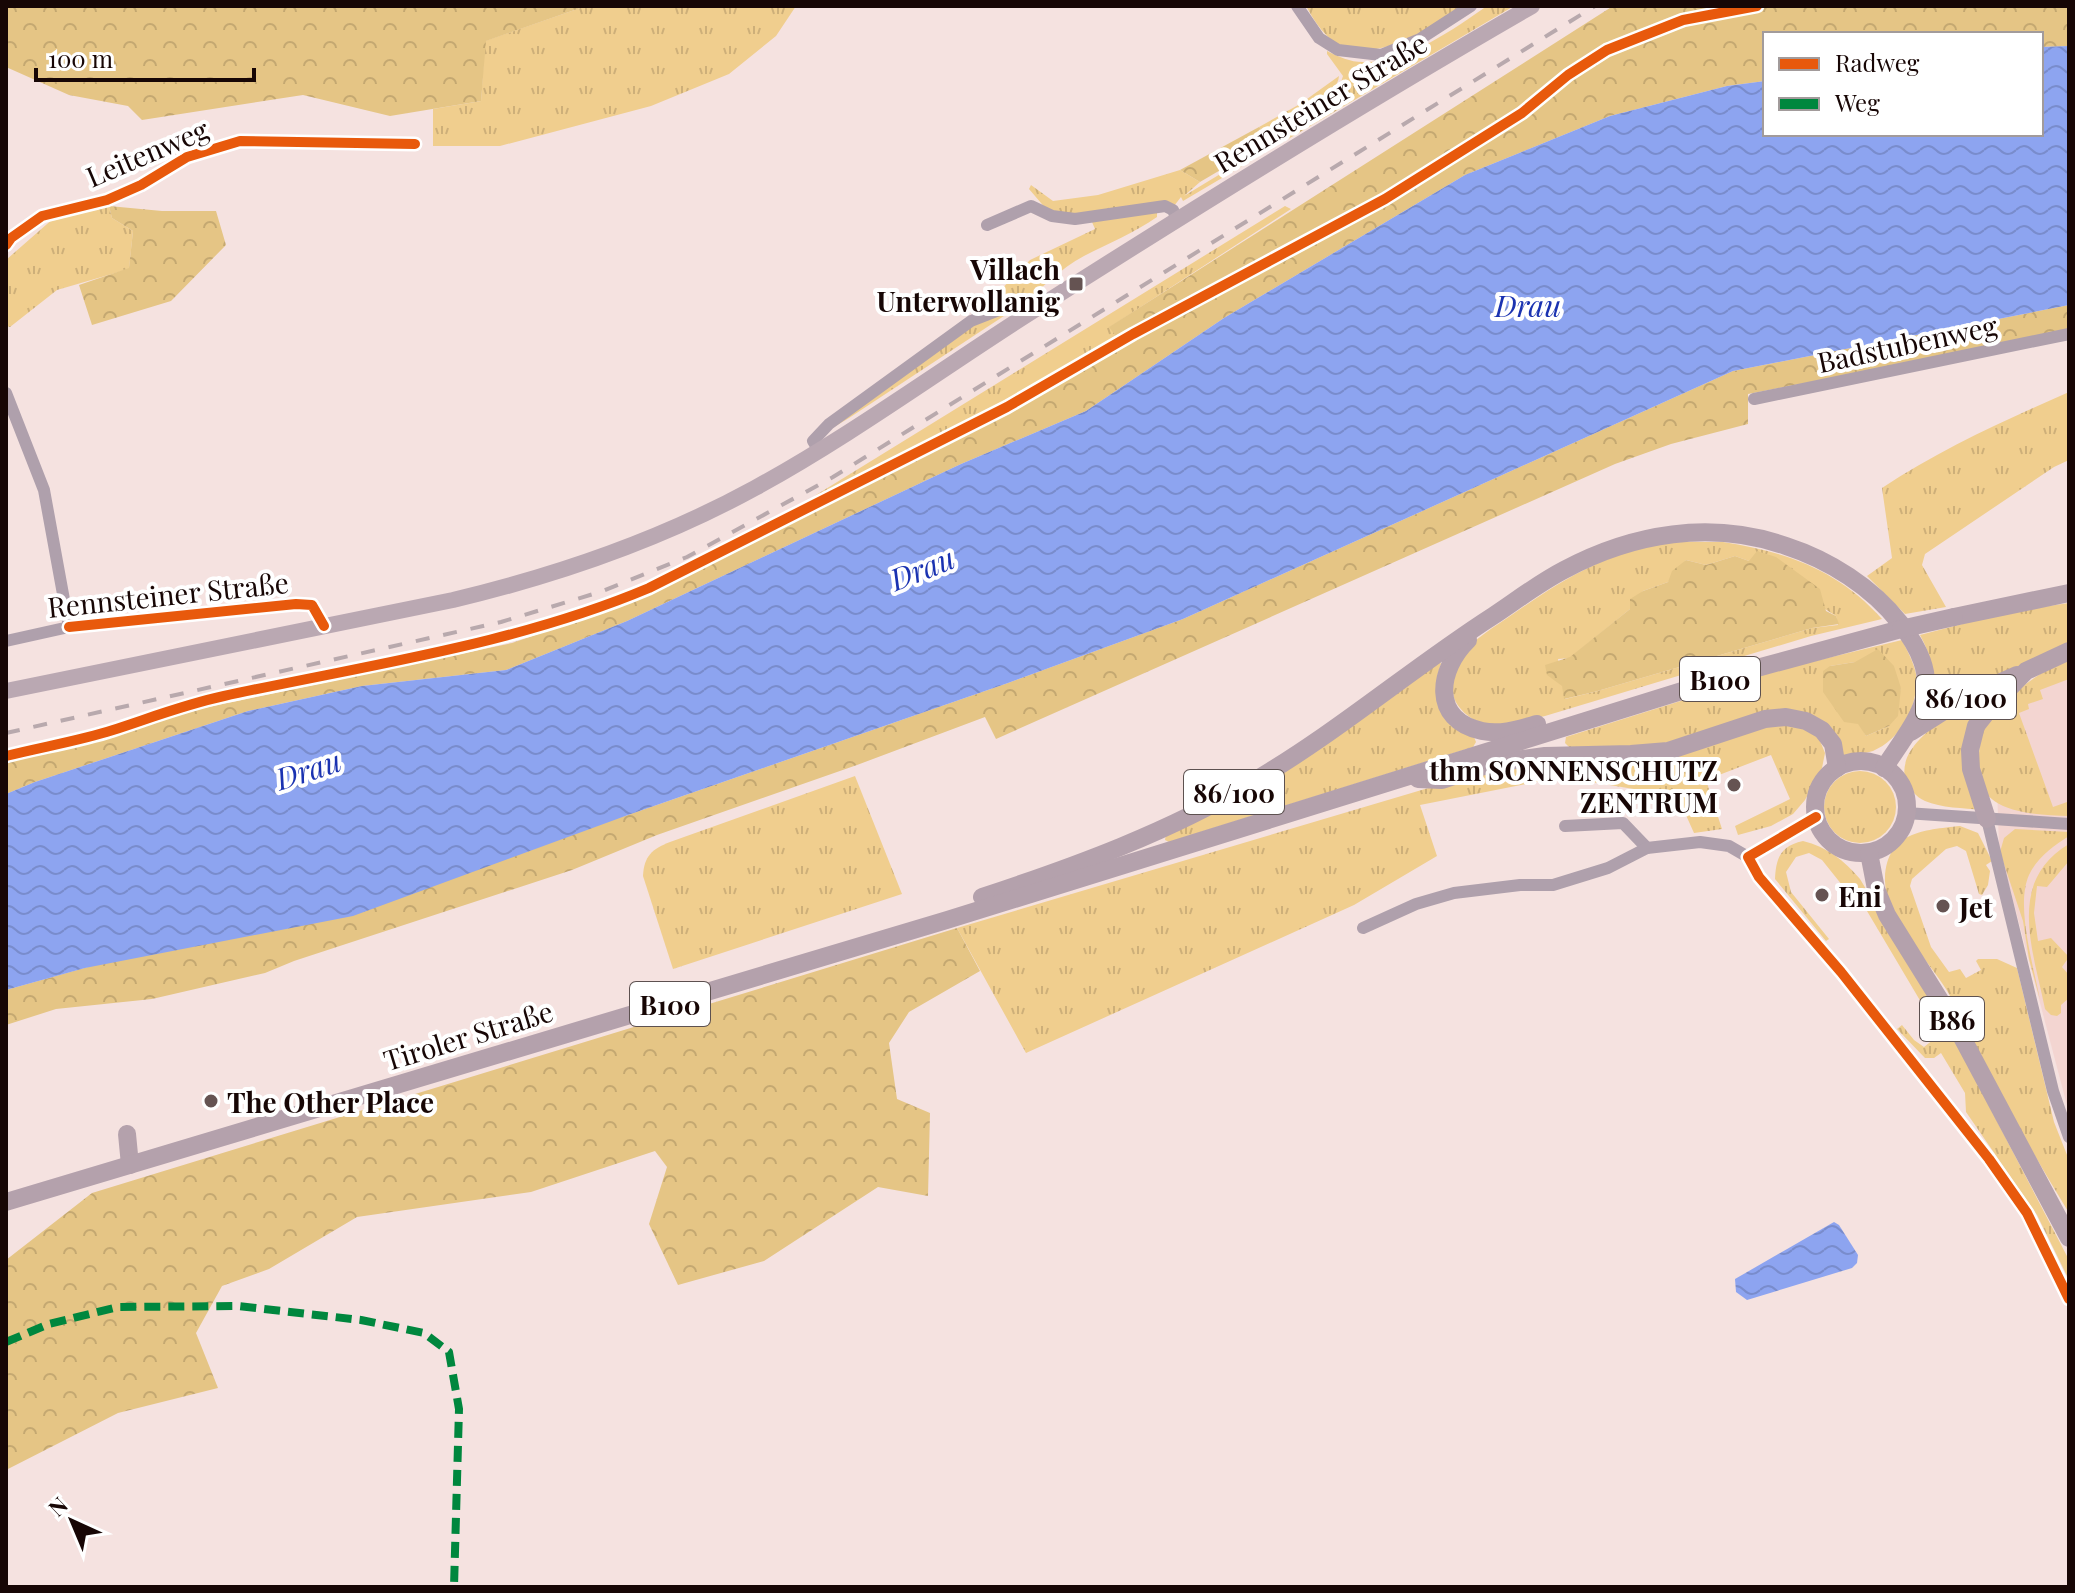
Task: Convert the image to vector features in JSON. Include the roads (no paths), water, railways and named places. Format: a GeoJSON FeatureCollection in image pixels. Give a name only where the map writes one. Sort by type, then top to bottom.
{"type":"FeatureCollection","features":[{"type":"Feature","properties":{"kind":"main road","name":"Rennsteiner Straße"},"geometry":{"type":"LineString","coordinates":[[6,691],[468,597],[573,567],[690,521],[819,451],[1177,220],[1532,6]]}},
{"type":"Feature","properties":{"kind":"main road","name":"86/100"},"geometry":{"type":"LineString","coordinates":[[947,920],[963,903],[1114,850],[1183,820],[1254,782],[1306,749],[1453,641],[1562,571],[1600,552],[1641,539],[1684,532],[1729,533],[1767,539],[1804,552],[1841,571],[1894,615],[1918,650],[1926,675],[1919,717],[1884,768]]}},
{"type":"Feature","properties":{"kind":"main road","name":"B100"},"geometry":{"type":"LineString","coordinates":[[947,920],[1746,671],[1954,617],[2069,593]]}},
{"type":"Feature","properties":{"kind":"main road","name":"86/100"},"geometry":{"type":"LineString","coordinates":[[1497,613],[1450,660],[1444,675],[1444,696],[1451,712],[1464,724],[1482,731],[1509,732],[1555,718],[1600,717]]}},
{"type":"Feature","properties":{"kind":"main road"},"geometry":{"type":"LineString","coordinates":[[1987,819],[1971,769],[1970,750],[1976,726],[2026,671],[2069,651]]}},
{"type":"Feature","properties":{"kind":"main road","name":"86/100"},"geometry":{"type":"LineString","coordinates":[[1911,732],[1963,699],[2026,671]]}},
{"type":"Feature","properties":{"kind":"main road"},"geometry":{"type":"LineString","coordinates":[[1403,779],[1442,780],[1493,763],[1545,756],[1668,751],[1765,719],[1786,717],[1806,721],[1822,730],[1833,744],[1837,768]]}},
{"type":"Feature","properties":{"kind":"main road"},"geometry":{"type":"LineString","coordinates":[[1859,761],[1884,768],[1899,782],[1905,796],[1906,813],[1901,830],[1888,845],[1869,853],[1854,853],[1831,842],[1823,834],[1816,817],[1819,787],[1837,768],[1859,761]]}},
{"type":"Feature","properties":{"kind":"main road","name":"B86"},"geometry":{"type":"LineString","coordinates":[[1869,853],[1876,889],[1887,915],[1956,1026],[2069,1238]]}},
{"type":"Feature","properties":{"kind":"main road","name":"Tiroler Straße"},"geometry":{"type":"LineString","coordinates":[[6,1202],[947,920]]}},
{"type":"Feature","properties":{"kind":"main road"},"geometry":{"type":"LineString","coordinates":[[127,1134],[130,1165]]}},
{"type":"Feature","properties":{"kind":"street"},"geometry":{"type":"LineString","coordinates":[[1297,6],[1319,38],[1338,50],[1381,55],[1420,39],[1471,6]]}},
{"type":"Feature","properties":{"kind":"street","name":"Leitenweg"},"geometry":{"type":"LineString","coordinates":[[6,245],[42,216],[107,200],[141,185],[187,157],[240,141],[415,144]]}},
{"type":"Feature","properties":{"kind":"street"},"geometry":{"type":"LineString","coordinates":[[987,225],[1031,206],[1052,216],[1075,219],[1165,206],[1173,210],[1177,220]]}},
{"type":"Feature","properties":{"kind":"street"},"geometry":{"type":"LineString","coordinates":[[819,451],[813,441],[829,424],[971,321],[1007,307],[1017,308],[1026,316]]}},
{"type":"Feature","properties":{"kind":"street","name":"Badstubenweg"},"geometry":{"type":"LineString","coordinates":[[1754,399],[2069,334]]}},
{"type":"Feature","properties":{"kind":"street"},"geometry":{"type":"LineString","coordinates":[[6,393],[10,412],[44,490],[69,627]]}},
{"type":"Feature","properties":{"kind":"street","name":"Rennsteiner Straße"},"geometry":{"type":"LineString","coordinates":[[6,641],[69,627],[296,604],[312,605],[324,626]]}},
{"type":"Feature","properties":{"kind":"street"},"geometry":{"type":"LineString","coordinates":[[1906,813],[2069,824]]}},
{"type":"Feature","properties":{"kind":"street"},"geometry":{"type":"LineString","coordinates":[[1748,857],[1816,817]]}},
{"type":"Feature","properties":{"kind":"street"},"geometry":{"type":"LineString","coordinates":[[1987,819],[2053,1091],[2069,1137]]}},
{"type":"Feature","properties":{"kind":"street"},"geometry":{"type":"LineString","coordinates":[[1565,826],[1623,823],[1647,848]]}},
{"type":"Feature","properties":{"kind":"street"},"geometry":{"type":"LineString","coordinates":[[1363,928],[1416,904],[1454,893],[1520,885],[1553,885],[1608,868],[1647,848],[1700,842],[1729,846],[1748,857],[1759,877],[1841,972],[1989,1159],[2027,1213],[2069,1299]]}},
{"type":"Feature","properties":{"kind":"water","name":"Drau"},"geometry":{"type":"Polygon","coordinates":[[[2069,46],[2069,305],[1733,371],[1183,619],[1008,683],[628,815],[353,916],[85,968],[6,990],[6,794],[248,711],[362,686],[506,670],[627,621],[961,464],[1086,411],[1224,318],[1465,175],[1610,116],[1727,86],[1763,81],[1763,136],[2043,136],[2043,47],[2069,46]]]}},
{"type":"Feature","properties":{"kind":"water"},"geometry":{"type":"Polygon","coordinates":[[[1834,1222],[1858,1255],[1857,1263],[1852,1268],[1747,1300],[1736,1292],[1735,1279],[1834,1222]]]}},
{"type":"Feature","properties":{"kind":"railway"},"geometry":{"type":"LineString","coordinates":[[6,733],[501,622],[600,592],[687,557],[833,477],[1595,6]]}},
{"type":"Feature","properties":{"kind":"place","name":"Villach Unterwollanig"},"geometry":{"type":"Point","coordinates":[1076,284]}},
{"type":"Feature","properties":{"kind":"place","name":"thm SONNENSCHUTZ ZENTRUM"},"geometry":{"type":"Point","coordinates":[1734,785]}},
{"type":"Feature","properties":{"kind":"place","name":"Eni"},"geometry":{"type":"Point","coordinates":[1822,895]}},
{"type":"Feature","properties":{"kind":"place","name":"Jet"},"geometry":{"type":"Point","coordinates":[1943,906]}},
{"type":"Feature","properties":{"kind":"place","name":"The Other Place"},"geometry":{"type":"Point","coordinates":[211,1101]}}]}
